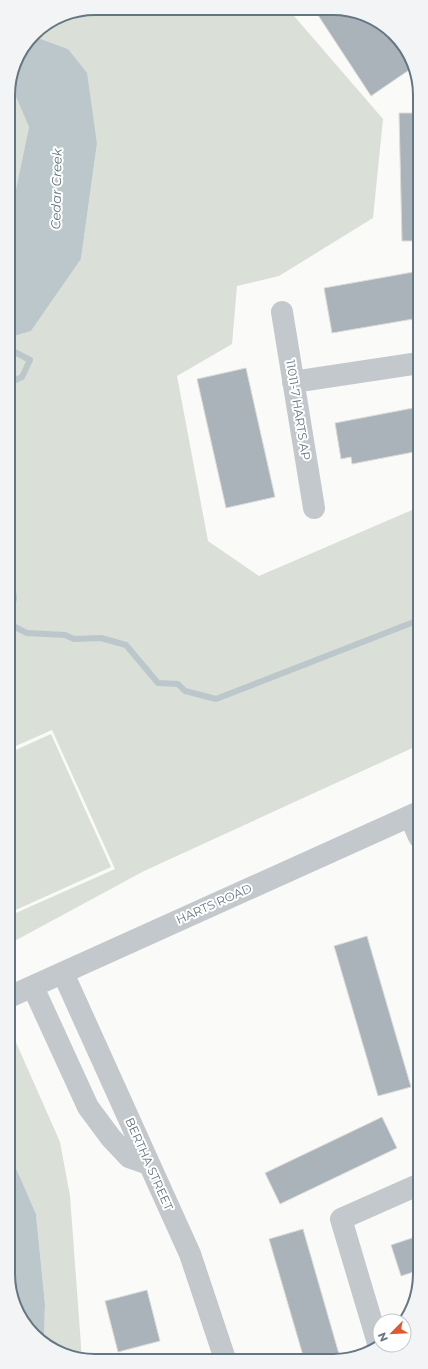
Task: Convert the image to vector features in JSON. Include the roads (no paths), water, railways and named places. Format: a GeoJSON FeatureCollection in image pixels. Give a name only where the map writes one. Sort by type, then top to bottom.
{"type":"FeatureCollection","features":[{"type":"Feature","properties":{"kind":"street","name":"11011-7 HARTS AP"},"geometry":{"type":"LineString","coordinates":[[282,312],[314,508]]}},
{"type":"Feature","properties":{"kind":"street"},"geometry":{"type":"LineString","coordinates":[[293,382],[413,364]]}},
{"type":"Feature","properties":{"kind":"street","name":"HARTS ROAD"},"geometry":{"type":"LineString","coordinates":[[15,994],[413,815]]}},
{"type":"Feature","properties":{"kind":"street","name":"BERTHA STREET"},"geometry":{"type":"LineString","coordinates":[[63,973],[190,1254],[222,1354]]}},
{"type":"Feature","properties":{"kind":"street"},"geometry":{"type":"LineString","coordinates":[[33,987],[88,1108],[110,1138],[129,1157],[149,1164]]}},
{"type":"Feature","properties":{"kind":"street"},"geometry":{"type":"LineString","coordinates":[[372,1323],[341,1219],[413,1187]]}},
{"type":"Feature","properties":{"kind":"water","name":"Cedar Creek"},"geometry":{"type":"Polygon","coordinates":[[[38,38],[68,49],[87,73],[97,144],[81,259],[31,331],[15,336],[15,194],[29,127],[15,95],[15,89],[23,59],[38,38]]]}},
{"type":"Feature","properties":{"kind":"water"},"geometry":{"type":"Polygon","coordinates":[[[15,1166],[36,1214],[45,1304],[44,1336],[31,1323],[23,1310],[19,1300],[15,1280],[15,1166]]]}},
{"type":"Feature","properties":{"kind":"waterway"},"geometry":{"type":"LineString","coordinates":[[15,352],[30,360],[22,377],[15,380]]}},
{"type":"Feature","properties":{"kind":"waterway"},"geometry":{"type":"LineString","coordinates":[[15,627],[27,633],[65,635],[74,639],[101,638],[126,645],[158,683],[178,684],[185,691],[216,699],[413,622]]}}]}
